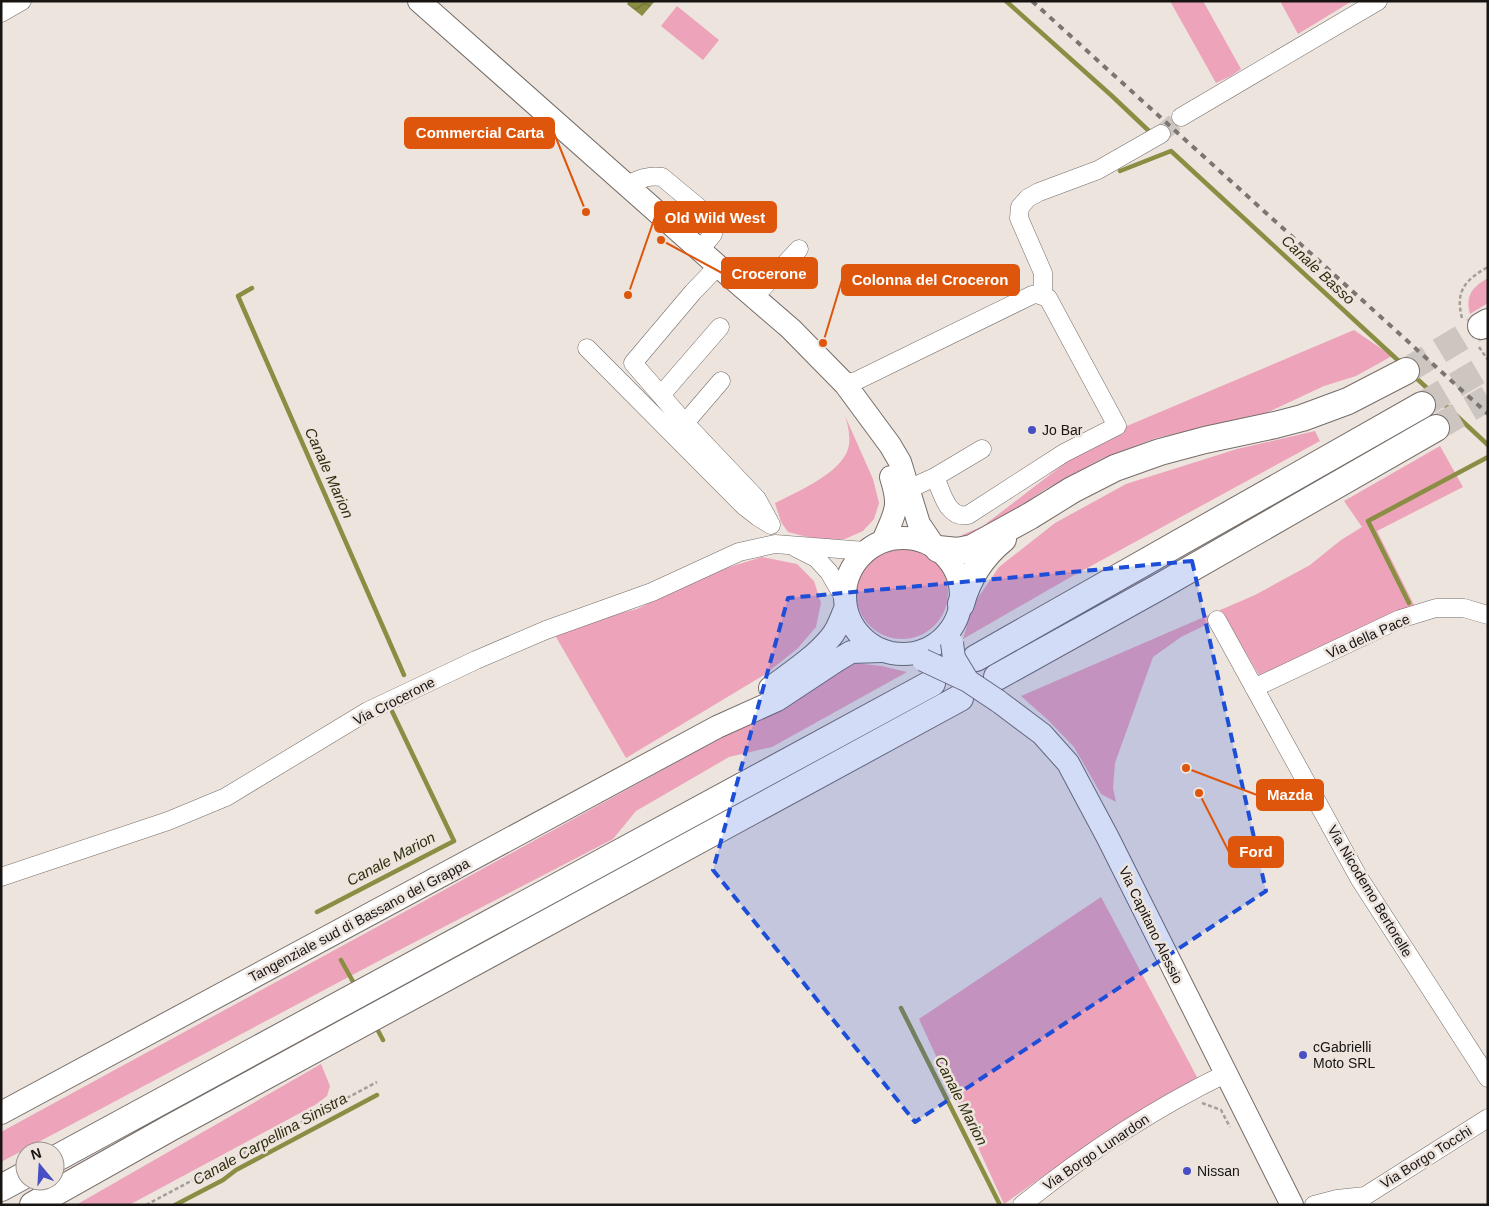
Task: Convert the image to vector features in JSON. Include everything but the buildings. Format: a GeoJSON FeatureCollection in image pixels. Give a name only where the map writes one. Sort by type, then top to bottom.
{"type":"FeatureCollection","features":[{"type":"Feature","properties":{"kind":"highway","name":"Tangenziale sud di Bassano del Grappa"},"geometry":{"type":"LineString","coordinates":[[936,548],[958,551],[972,548],[1072,490],[1115,468],[1160,452],[1315,414],[1348,401],[1406,371]]}},
{"type":"Feature","properties":{"kind":"highway"},"geometry":{"type":"LineString","coordinates":[[33,1205],[968,679],[1422,405]]}},
{"type":"Feature","properties":{"kind":"highway"},"geometry":{"type":"LineString","coordinates":[[998,689],[1159,587],[1436,428]]}},
{"type":"Feature","properties":{"kind":"highway","name":"Tangenziale sud di Bassano del Grappa"},"geometry":{"type":"LineString","coordinates":[[956,624],[967,584],[981,562],[999,543],[1030,516]]}},
{"type":"Feature","properties":{"kind":"highway"},"geometry":{"type":"LineString","coordinates":[[65,1152],[922,666]]}},
{"type":"Feature","properties":{"kind":"highway"},"geometry":{"type":"LineString","coordinates":[[1,1188],[15,1180]]}},
{"type":"Feature","properties":{"kind":"main road"},"geometry":{"type":"LineString","coordinates":[[419,1],[791,329],[845,384],[895,453],[900,462],[919,524],[936,548],[949,560],[957,574],[961,588],[956,624]]}},
{"type":"Feature","properties":{"kind":"main road"},"geometry":{"type":"LineString","coordinates":[[869,417],[893,483],[897,500],[896,511],[874,546]]}},
{"type":"Feature","properties":{"kind":"main road","name":"Tangenziale sud di Bassano del Grappa"},"geometry":{"type":"LineString","coordinates":[[717,727],[819,650],[831,637],[838,626],[849,572],[856,561],[874,546],[896,538],[909,538],[922,541],[936,548]]}},
{"type":"Feature","properties":{"kind":"main road","name":"Tangenziale sud di Bassano del Grappa"},"geometry":{"type":"LineString","coordinates":[[844,603],[852,626],[858,634],[881,651]]}},
{"type":"Feature","properties":{"kind":"main road","name":"Via Capitano Alessio"},"geometry":{"type":"LineString","coordinates":[[956,624],[954,658],[968,679]]}},
{"type":"Feature","properties":{"kind":"main road","name":"Tangenziale sud di Bassano del Grappa"},"geometry":{"type":"LineString","coordinates":[[1,1113],[717,727],[777,700],[851,652],[881,651],[895,654],[922,666],[928,649],[943,639],[956,624]]}},
{"type":"Feature","properties":{"kind":"main road","name":"Via Capitano Alessio"},"geometry":{"type":"LineString","coordinates":[[922,666],[998,689],[1068,763],[1108,838],[1292,1205]]}},
{"type":"Feature","properties":{"kind":"street"},"geometry":{"type":"LineString","coordinates":[[1,12],[22,1]]}},
{"type":"Feature","properties":{"kind":"street"},"geometry":{"type":"LineString","coordinates":[[1181,117],[1378,1]]}},
{"type":"Feature","properties":{"kind":"street"},"geometry":{"type":"LineString","coordinates":[[1042,296],[1044,273],[1021,224],[1019,218],[1020,207],[1028,198],[1039,192],[1098,170],[1161,134]]}},
{"type":"Feature","properties":{"kind":"street"},"geometry":{"type":"LineString","coordinates":[[627,185],[643,178],[662,176],[709,216],[713,234],[700,250]]}},
{"type":"Feature","properties":{"kind":"street"},"geometry":{"type":"LineString","coordinates":[[754,297],[799,249]]}},
{"type":"Feature","properties":{"kind":"street"},"geometry":{"type":"LineString","coordinates":[[718,266],[693,292],[633,363],[685,423],[757,499],[771,525],[775,544]]}},
{"type":"Feature","properties":{"kind":"street"},"geometry":{"type":"LineString","coordinates":[[845,384],[856,381],[1032,295],[1048,298],[1117,426],[1064,453],[968,515],[956,515],[950,510],[935,476]]}},
{"type":"Feature","properties":{"kind":"street"},"geometry":{"type":"LineString","coordinates":[[661,395],[720,327]]}},
{"type":"Feature","properties":{"kind":"street"},"geometry":{"type":"LineString","coordinates":[[587,348],[744,506],[771,525]]}},
{"type":"Feature","properties":{"kind":"street"},"geometry":{"type":"LineString","coordinates":[[685,423],[721,381]]}},
{"type":"Feature","properties":{"kind":"street"},"geometry":{"type":"LineString","coordinates":[[909,489],[982,449]]}},
{"type":"Feature","properties":{"kind":"street","name":"Via Crocerone"},"geometry":{"type":"LineString","coordinates":[[1,877],[168,821],[226,797],[368,711],[476,660],[546,630],[652,592],[738,552],[775,544],[794,546],[874,546]]}},
{"type":"Feature","properties":{"kind":"street","name":"Via Crocerone"},"geometry":{"type":"LineString","coordinates":[[794,546],[816,558],[829,572],[844,603]]}},
{"type":"Feature","properties":{"kind":"street","name":"Via della Pace"},"geometry":{"type":"LineString","coordinates":[[1254,688],[1400,619],[1436,608],[1464,608],[1488,615]]}},
{"type":"Feature","properties":{"kind":"street","name":"Via Nicodemo Bertorelle"},"geometry":{"type":"LineString","coordinates":[[1217,620],[1359,878],[1488,1078]]}},
{"type":"Feature","properties":{"kind":"street","name":"Via Borgo Lunardon"},"geometry":{"type":"LineString","coordinates":[[1022,1205],[1122,1131],[1226,1074]]}},
{"type":"Feature","properties":{"kind":"street","name":"Via Borgo Tocchi"},"geometry":{"type":"LineString","coordinates":[[1314,1205],[1336,1199],[1361,1200],[1488,1118]]}},
{"type":"Feature","properties":{"kind":"path"},"geometry":{"type":"LineString","coordinates":[[146,1205],[377,1082]]}},
{"type":"Feature","properties":{"kind":"path"},"geometry":{"type":"LineString","coordinates":[[1195,1090],[1203,1104],[1221,1110],[1230,1127]]}},
{"type":"Feature","properties":{"kind":"highlighted area"},"geometry":{"type":"Polygon","coordinates":[[[1192,561],[1266,891],[915,1122],[713,870],[788,598],[1192,561]]]}},
{"type":"Feature","properties":{"kind":"shaded area"},"geometry":{"type":"Polygon","coordinates":[[[1170,1],[1203,1],[1241,69],[1216,83],[1170,1]]]}},
{"type":"Feature","properties":{"kind":"shaded area"},"geometry":{"type":"Polygon","coordinates":[[[1280,1],[1352,1],[1298,34],[1280,1]]]}},
{"type":"Feature","properties":{"kind":"shaded area"},"geometry":{"type":"Polygon","coordinates":[[[677,6],[719,40],[703,60],[661,26],[677,6]]]}},
{"type":"Feature","properties":{"kind":"shaded area"},"geometry":{"type":"Polygon","coordinates":[[[1488,278],[1488,303],[1470,314],[1468,302],[1471,293],[1488,278]]]}},
{"type":"Feature","properties":{"kind":"shaded area"},"geometry":{"type":"Polygon","coordinates":[[[1354,330],[1392,356],[1356,376],[1324,386],[1264,414],[1156,438],[1101,459],[1044,490],[997,522],[962,539],[962,535],[983,526],[1068,461],[1108,434],[1354,330]]]}},
{"type":"Feature","properties":{"kind":"shaded area"},"geometry":{"type":"Polygon","coordinates":[[[845,416],[873,479],[879,503],[874,519],[863,531],[845,539],[823,541],[788,532],[781,522],[775,503],[814,483],[840,462],[846,454],[849,445],[849,430],[845,416]]]}},
{"type":"Feature","properties":{"kind":"shaded area"},"geometry":{"type":"Polygon","coordinates":[[[1315,431],[1320,441],[1069,578],[963,639],[973,605],[999,567],[1055,523],[1126,484],[1237,449],[1315,431]]]}},
{"type":"Feature","properties":{"kind":"shaded area"},"geometry":{"type":"Polygon","coordinates":[[[1440,446],[1463,487],[1377,531],[1415,607],[1260,677],[1224,616],[1181,637],[1153,657],[1115,763],[1113,788],[1116,802],[1101,794],[1074,747],[1021,696],[1255,595],[1310,565],[1341,540],[1362,527],[1344,501],[1440,446]]]}},
{"type":"Feature","properties":{"kind":"shaded area"},"geometry":{"type":"Polygon","coordinates":[[[902,547],[920,550],[935,560],[945,575],[948,593],[945,611],[935,626],[920,636],[902,639],[884,636],[869,626],[859,611],[856,593],[859,575],[869,560],[884,550],[902,547]]]}},
{"type":"Feature","properties":{"kind":"shaded area"},"geometry":{"type":"Polygon","coordinates":[[[762,557],[797,564],[814,581],[821,603],[816,627],[797,649],[764,675],[626,758],[552,630],[637,609],[710,573],[762,557]]]}},
{"type":"Feature","properties":{"kind":"shaded area"},"geometry":{"type":"Polygon","coordinates":[[[853,663],[882,666],[907,672],[772,747],[729,757],[636,811],[613,839],[40,1141],[15,1141],[15,1155],[1,1162],[1,1132],[770,711],[853,663]]]}},
{"type":"Feature","properties":{"kind":"shaded area"},"geometry":{"type":"Polygon","coordinates":[[[1101,897],[1198,1079],[1104,1133],[1004,1204],[919,1019],[1101,897]]]}},
{"type":"Feature","properties":{"kind":"shaded area"},"geometry":{"type":"Polygon","coordinates":[[[321,1064],[330,1086],[327,1096],[315,1105],[129,1205],[76,1205],[321,1064]]]}},
{"type":"Feature","properties":{"kind":"water"},"geometry":{"type":"Polygon","coordinates":[[[629,1],[655,1],[642,16],[627,4],[629,1]]]}},
{"type":"Feature","properties":{"kind":"waterway","name":"Canale Basso"},"geometry":{"type":"LineString","coordinates":[[1006,1],[1112,96],[1150,132],[1147,134]]}},
{"type":"Feature","properties":{"kind":"waterway","name":"Canale Basso"},"geometry":{"type":"LineString","coordinates":[[1120,171],[1171,151],[1402,364]]}},
{"type":"Feature","properties":{"kind":"waterway","name":"Canale Marion"},"geometry":{"type":"LineString","coordinates":[[252,288],[238,296],[404,675]]}},
{"type":"Feature","properties":{"kind":"waterway","name":"Canale Basso"},"geometry":{"type":"LineString","coordinates":[[1413,375],[1488,445]]}},
{"type":"Feature","properties":{"kind":"waterway","name":"Canale Basso"},"geometry":{"type":"LineString","coordinates":[[1409,603],[1368,521],[1488,457]]}},
{"type":"Feature","properties":{"kind":"waterway","name":"Canale Marion"},"geometry":{"type":"LineString","coordinates":[[317,912],[454,841],[390,707]]}},
{"type":"Feature","properties":{"kind":"waterway","name":"Canale Marion"},"geometry":{"type":"LineString","coordinates":[[341,960],[356,987]]}},
{"type":"Feature","properties":{"kind":"waterway","name":"Canale Marion"},"geometry":{"type":"LineString","coordinates":[[901,1008],[1000,1205]]}},
{"type":"Feature","properties":{"kind":"waterway","name":"Canale Marion"},"geometry":{"type":"LineString","coordinates":[[375,1025],[383,1040]]}},
{"type":"Feature","properties":{"kind":"waterway","name":"Canale Carpellina Sinistra"},"geometry":{"type":"LineString","coordinates":[[175,1205],[223,1180],[236,1170],[377,1095]]}},
{"type":"Feature","properties":{"kind":"tunnel"},"geometry":{"type":"LineString","coordinates":[[1161,134],[1181,117]]}},
{"type":"Feature","properties":{"kind":"tunnel"},"geometry":{"type":"LineString","coordinates":[[1406,371],[1481,326]]}},
{"type":"Feature","properties":{"kind":"tunnel"},"geometry":{"type":"LineString","coordinates":[[1422,405],[1488,366]]}},
{"type":"Feature","properties":{"kind":"tunnel"},"geometry":{"type":"LineString","coordinates":[[1436,428],[1488,398]]}},
{"type":"Feature","properties":{"kind":"railway"},"geometry":{"type":"LineString","coordinates":[[1032,1],[1488,414]]}},
{"type":"Feature","properties":{"kind":"place","name":"Commercial Carta"},"geometry":{"type":"Point","coordinates":[586,212]}},
{"type":"Feature","properties":{"kind":"place","name":"Crocerone"},"geometry":{"type":"Point","coordinates":[661,240]}},
{"type":"Feature","properties":{"kind":"place","name":"Old Wild West"},"geometry":{"type":"Point","coordinates":[628,295]}},
{"type":"Feature","properties":{"kind":"place","name":"Colonna del Croceron"},"geometry":{"type":"Point","coordinates":[823,343]}},
{"type":"Feature","properties":{"kind":"place","name":"Jo Bar"},"geometry":{"type":"Point","coordinates":[1032,430]}},
{"type":"Feature","properties":{"kind":"place","name":"Mazda"},"geometry":{"type":"Point","coordinates":[1186,768]}},
{"type":"Feature","properties":{"kind":"place","name":"Ford"},"geometry":{"type":"Point","coordinates":[1199,793]}},
{"type":"Feature","properties":{"kind":"place","name":"cGabrielli Moto SRL"},"geometry":{"type":"Point","coordinates":[1303,1055]}},
{"type":"Feature","properties":{"kind":"place","name":"Nissan"},"geometry":{"type":"Point","coordinates":[1187,1171]}}]}
